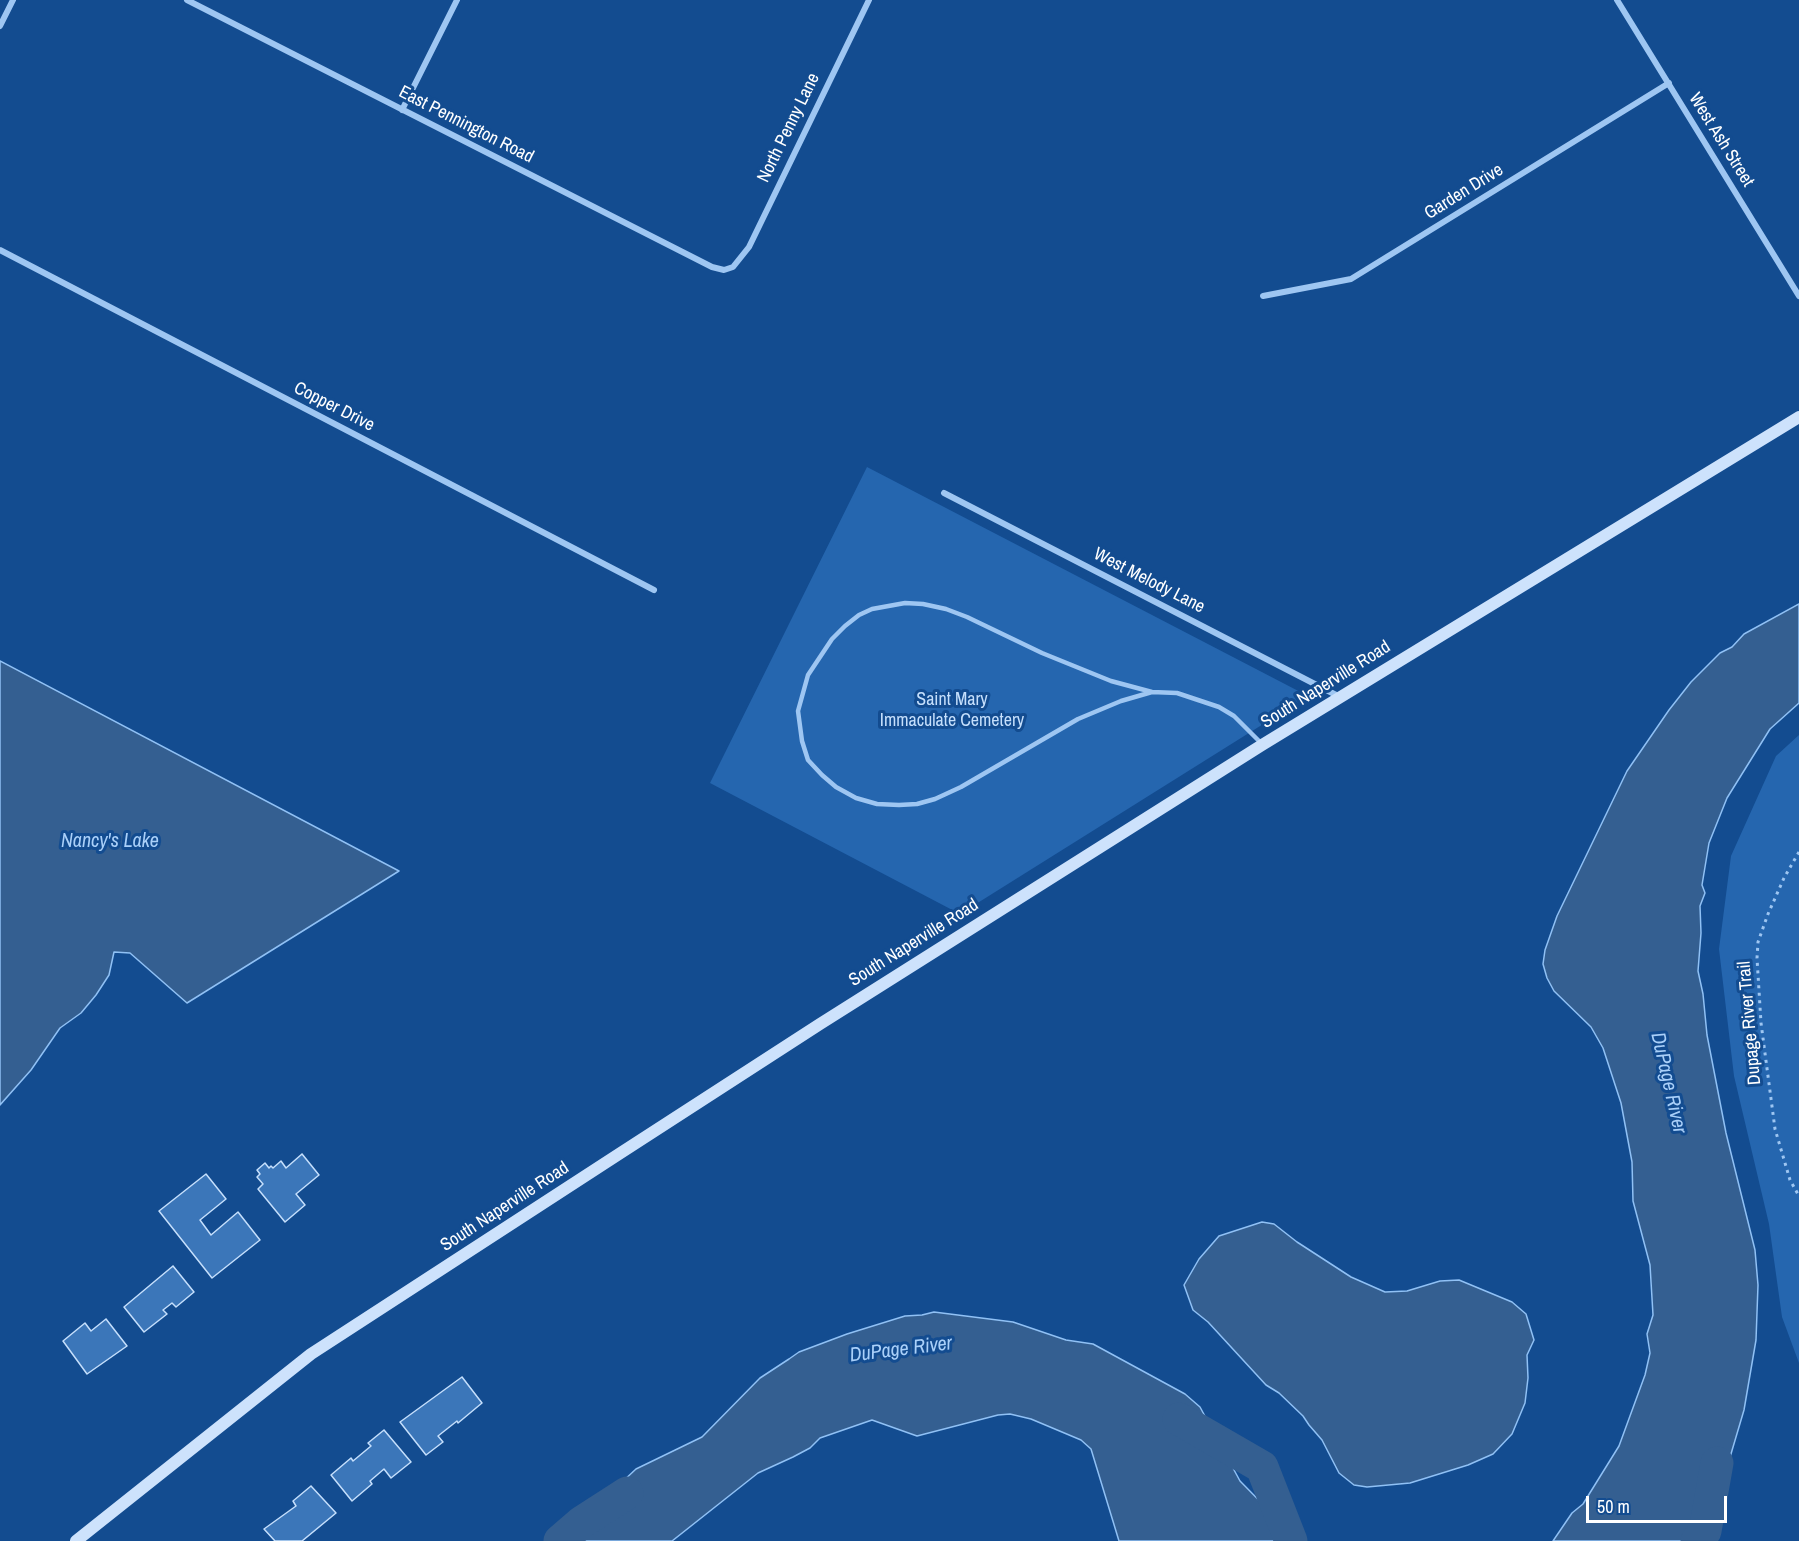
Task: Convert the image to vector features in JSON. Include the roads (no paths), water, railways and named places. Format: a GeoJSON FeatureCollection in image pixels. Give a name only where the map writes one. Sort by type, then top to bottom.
{"type":"FeatureCollection","features":[{"type":"Feature","properties":{"kind":"main road","name":"South Naperville Road"},"geometry":{"type":"LineString","coordinates":[[76,1541],[311,1354],[779,1050],[1263,745],[1799,417]]}},
{"type":"Feature","properties":{"kind":"street"},"geometry":{"type":"LineString","coordinates":[[0,26],[13,0]]}},
{"type":"Feature","properties":{"kind":"street","name":"East Pennington Road"},"geometry":{"type":"LineString","coordinates":[[187,0],[712,267],[724,270],[733,267]]}},
{"type":"Feature","properties":{"kind":"street"},"geometry":{"type":"LineString","coordinates":[[402,110],[456,0]]}},
{"type":"Feature","properties":{"kind":"street","name":"North Penny Lane"},"geometry":{"type":"LineString","coordinates":[[733,267],[749,247],[868,0]]}},
{"type":"Feature","properties":{"kind":"street","name":"West Ash Street"},"geometry":{"type":"LineString","coordinates":[[1617,0],[1799,296]]}},
{"type":"Feature","properties":{"kind":"street","name":"Garden Drive"},"geometry":{"type":"LineString","coordinates":[[1263,296],[1351,279],[1669,83]]}},
{"type":"Feature","properties":{"kind":"street","name":"Copper Drive"},"geometry":{"type":"LineString","coordinates":[[0,250],[654,590]]}},
{"type":"Feature","properties":{"kind":"street","name":"West Melody Lane"},"geometry":{"type":"LineString","coordinates":[[944,493],[1341,697]]}},
{"type":"Feature","properties":{"kind":"lane"},"geometry":{"type":"LineString","coordinates":[[1152,692],[1121,700],[1078,719],[961,787],[935,799],[917,804],[878,804],[856,798],[836,787],[808,760],[798,718],[802,690],[808,675],[832,639],[859,615],[887,605],[923,604],[946,609],[1065,664],[1111,681],[1152,692],[1177,693],[1219,707],[1234,716],[1263,745]]}},
{"type":"Feature","properties":{"kind":"water"},"geometry":{"type":"Polygon","coordinates":[[[1799,604],[1799,703],[1770,729],[1727,798],[1709,843],[1702,885],[1705,893],[1700,906],[1701,933],[1698,971],[1707,1035],[1726,1133],[1755,1250],[1758,1285],[1756,1340],[1744,1410],[1720,1491],[1686,1541],[1553,1541],[1572,1513],[1583,1504],[1619,1446],[1645,1375],[1650,1353],[1647,1334],[1653,1315],[1650,1265],[1633,1201],[1632,1162],[1621,1103],[1603,1048],[1591,1027],[1554,991],[1547,978],[1543,964],[1545,950],[1557,916],[1627,771],[1669,710],[1691,682],[1720,653],[1732,647],[1744,634],[1799,604]]]}},
{"type":"Feature","properties":{"kind":"water","name":"Nancy's Lake"},"geometry":{"type":"Polygon","coordinates":[[[0,661],[399,871],[187,1003],[130,953],[114,952],[109,975],[96,995],[81,1013],[60,1028],[31,1070],[0,1105],[0,661]]]}},
{"type":"Feature","properties":{"kind":"water"},"geometry":{"type":"Polygon","coordinates":[[[1262,1222],[1274,1224],[1351,1277],[1385,1292],[1407,1291],[1440,1281],[1459,1280],[1512,1302],[1526,1314],[1534,1340],[1527,1355],[1528,1378],[1525,1403],[1512,1434],[1493,1454],[1468,1465],[1410,1483],[1367,1487],[1354,1485],[1339,1473],[1322,1440],[1303,1416],[1279,1393],[1266,1385],[1208,1322],[1193,1310],[1184,1285],[1199,1259],[1219,1236],[1262,1222]]]}},
{"type":"Feature","properties":{"kind":"water"},"geometry":{"type":"Polygon","coordinates":[[[934,1312],[1013,1322],[1066,1340],[1093,1344],[1185,1394],[1200,1407],[1240,1481],[1299,1541],[1119,1541],[1091,1449],[1081,1440],[1031,1419],[1010,1414],[917,1436],[872,1420],[820,1438],[810,1448],[758,1473],[672,1541],[568,1541],[605,1498],[636,1469],[702,1437],[760,1378],[799,1352],[905,1316],[934,1312]]]}},
{"type":"Feature","properties":{"kind":"waterway","name":"DuPage River"},"geometry":{"type":"LineString","coordinates":[[1179,1419],[1262,1467],[1291,1541]]}},
{"type":"Feature","properties":{"kind":"waterway","name":"DuPage River"},"geometry":{"type":"LineString","coordinates":[[1697,1541],[1705,1531],[1717,1463]]}},
{"type":"Feature","properties":{"kind":"waterway","name":"DuPage River"},"geometry":{"type":"LineString","coordinates":[[560,1541],[582,1522],[627,1493]]}},
{"type":"Feature","properties":{"kind":"park label","name":"Saint Mary Immaculate Cemetery"},"geometry":{"type":"Point","coordinates":[952,710]}}]}
